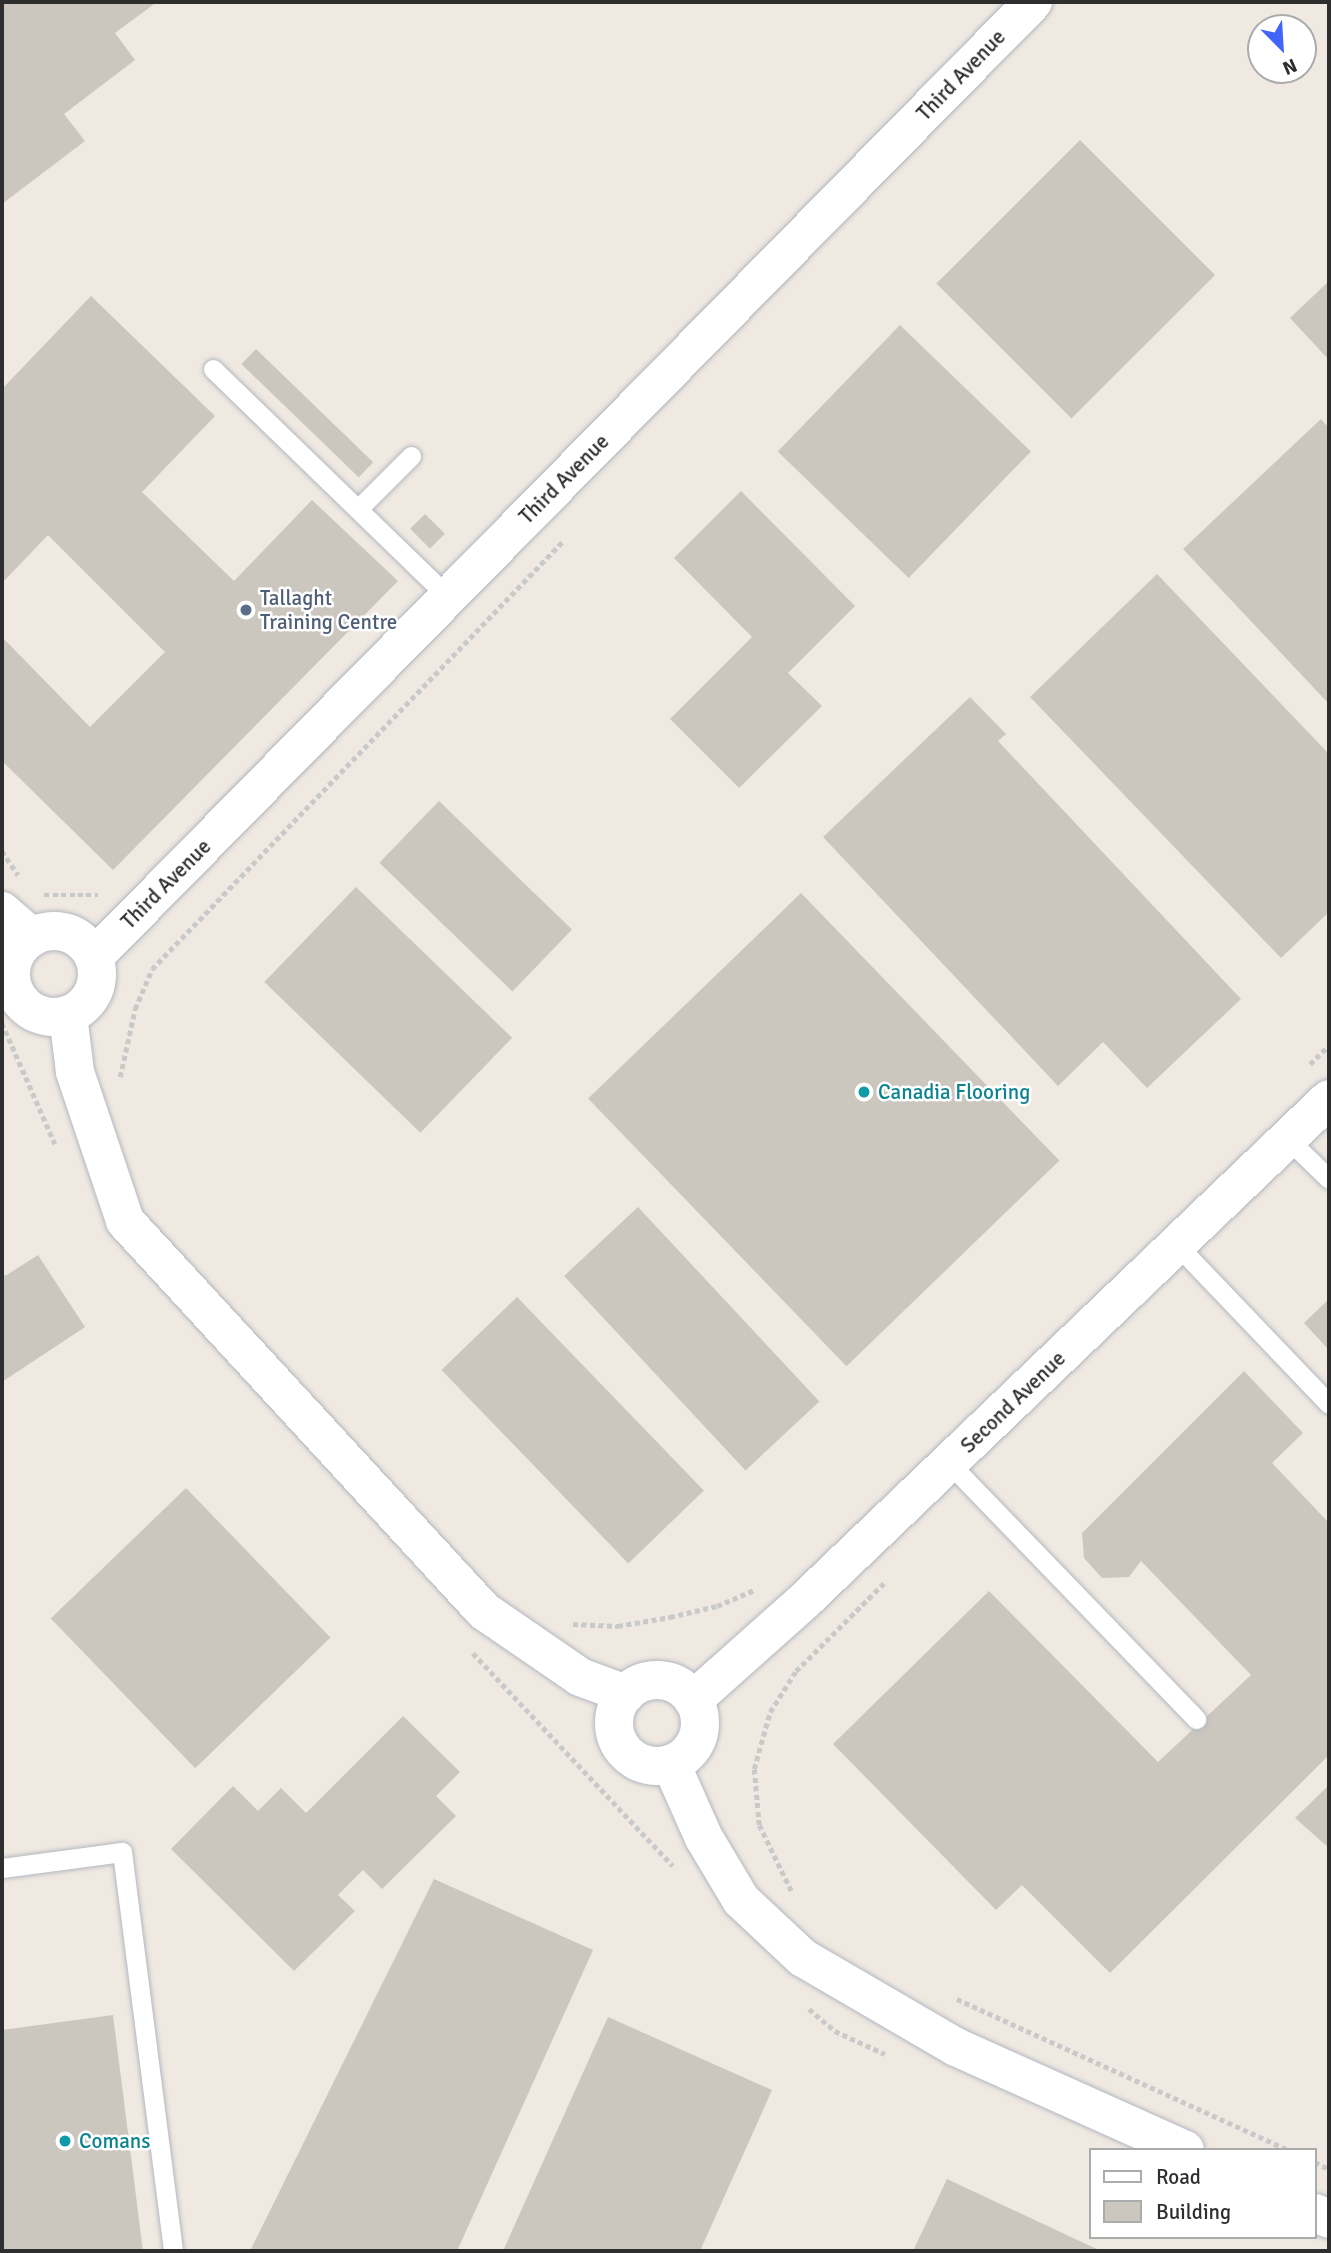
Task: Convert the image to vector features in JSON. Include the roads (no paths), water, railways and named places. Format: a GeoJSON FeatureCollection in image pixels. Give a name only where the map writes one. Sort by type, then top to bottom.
{"type":"FeatureCollection","features":[{"type":"Feature","properties":{"kind":"street","name":"Third Avenue"},"geometry":{"type":"LineString","coordinates":[[94,957],[1033,2]]}},
{"type":"Feature","properties":{"kind":"street"},"geometry":{"type":"LineString","coordinates":[[2,911],[32,937]]}},
{"type":"Feature","properties":{"kind":"street"},"geometry":{"type":"LineString","coordinates":[[46,931],[74,935],[94,957],[97,971],[90,997],[68,1015],[40,1015],[15,992],[13,958],[32,937],[46,931]]}},
{"type":"Feature","properties":{"kind":"street"},"geometry":{"type":"LineString","coordinates":[[68,1015],[75,1072],[125,1221],[484,1611],[580,1677],[626,1693]]}},
{"type":"Feature","properties":{"kind":"street","name":"Second Avenue"},"geometry":{"type":"LineString","coordinates":[[693,1699],[949,1463],[1329,1100]]}},
{"type":"Feature","properties":{"kind":"street"},"geometry":{"type":"LineString","coordinates":[[661,1680],[673,1683],[693,1699],[700,1724],[692,1749],[671,1764],[643,1764],[621,1746],[614,1719],[626,1693],[636,1685],[661,1680]]}},
{"type":"Feature","properties":{"kind":"street"},"geometry":{"type":"LineString","coordinates":[[671,1764],[704,1839],[741,1900],[803,1958],[956,2047],[1181,2148]]}},
{"type":"Feature","properties":{"kind":"lane"},"geometry":{"type":"LineString","coordinates":[[213,369],[448,597]]}},
{"type":"Feature","properties":{"kind":"lane"},"geometry":{"type":"LineString","coordinates":[[358,509],[411,456]]}},
{"type":"Feature","properties":{"kind":"lane"},"geometry":{"type":"LineString","coordinates":[[1288,1139],[1329,1179]]}},
{"type":"Feature","properties":{"kind":"lane"},"geometry":{"type":"LineString","coordinates":[[1177,1245],[1329,1404]]}},
{"type":"Feature","properties":{"kind":"lane"},"geometry":{"type":"LineString","coordinates":[[949,1463],[1196,1719]]}},
{"type":"Feature","properties":{"kind":"lane"},"geometry":{"type":"LineString","coordinates":[[2,1868],[122,1852],[173,2251]]}},
{"type":"Feature","properties":{"kind":"place","name":"Tallaght Training Centre"},"geometry":{"type":"Point","coordinates":[246,610]}},
{"type":"Feature","properties":{"kind":"place","name":"Canadia Flooring"},"geometry":{"type":"Point","coordinates":[864,1092]}},
{"type":"Feature","properties":{"kind":"place","name":"Comans"},"geometry":{"type":"Point","coordinates":[65,2141]}}]}
